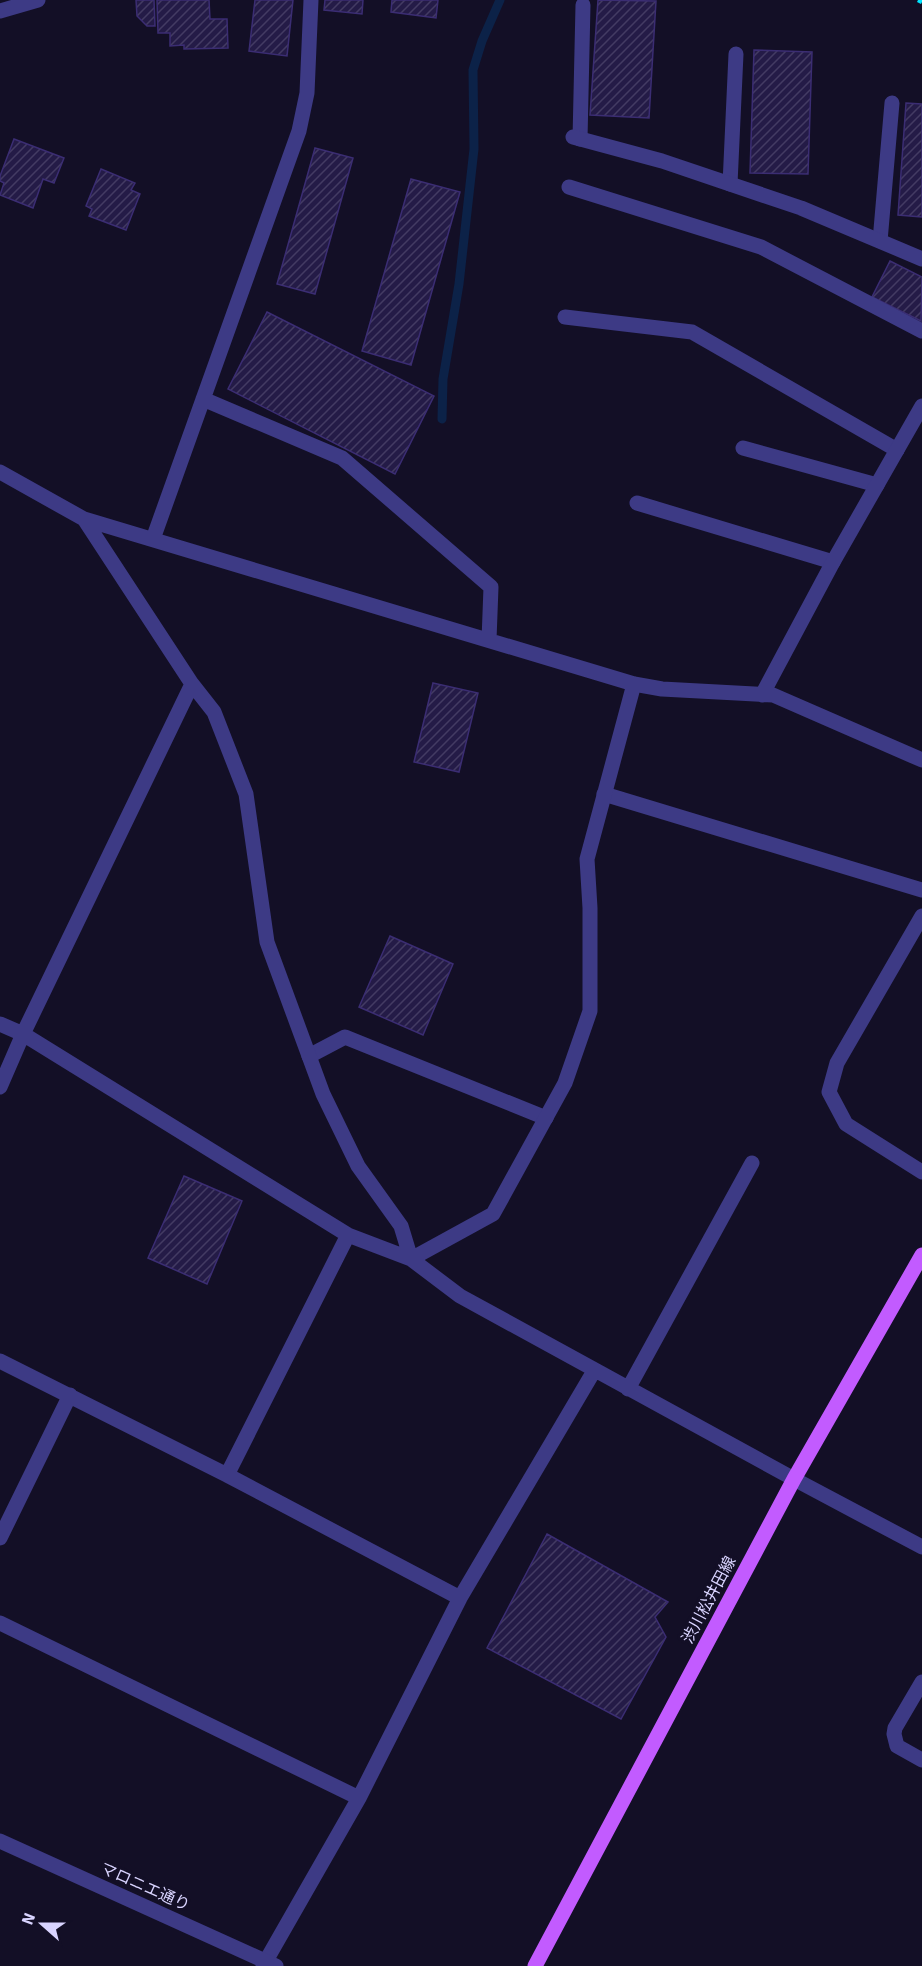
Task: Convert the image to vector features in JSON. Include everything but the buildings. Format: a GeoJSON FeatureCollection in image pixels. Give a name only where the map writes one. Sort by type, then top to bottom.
{"type":"FeatureCollection","features":[{"type":"Feature","properties":{"kind":"main road","name":"渋川松井田線"},"geometry":{"type":"LineString","coordinates":[[535,1966],[794,1479],[922,1255]]}},
{"type":"Feature","properties":{"kind":"street"},"geometry":{"type":"LineString","coordinates":[[0,11],[38,0]]}},
{"type":"Feature","properties":{"kind":"street"},"geometry":{"type":"LineString","coordinates":[[153,539],[299,131],[307,93],[311,0]]}},
{"type":"Feature","properties":{"kind":"street"},"geometry":{"type":"LineString","coordinates":[[583,5],[577,138],[662,161],[801,208],[922,259]]}},
{"type":"Feature","properties":{"kind":"street"},"geometry":{"type":"LineString","coordinates":[[730,184],[736,54]]}},
{"type":"Feature","properties":{"kind":"street"},"geometry":{"type":"LineString","coordinates":[[880,241],[892,103]]}},
{"type":"Feature","properties":{"kind":"street"},"geometry":{"type":"LineString","coordinates":[[569,187],[761,247],[922,331]]}},
{"type":"Feature","properties":{"kind":"street"},"geometry":{"type":"LineString","coordinates":[[565,317],[692,332],[897,450]]}},
{"type":"Feature","properties":{"kind":"street"},"geometry":{"type":"LineString","coordinates":[[203,399],[342,458],[491,587],[489,640]]}},
{"type":"Feature","properties":{"kind":"street"},"geometry":{"type":"LineString","coordinates":[[762,695],[833,562],[922,406]]}},
{"type":"Feature","properties":{"kind":"street"},"geometry":{"type":"LineString","coordinates":[[743,448],[877,485]]}},
{"type":"Feature","properties":{"kind":"street"},"geometry":{"type":"LineString","coordinates":[[0,472],[84,519],[634,684],[662,689],[773,696],[922,760]]}},
{"type":"Feature","properties":{"kind":"street"},"geometry":{"type":"LineString","coordinates":[[637,503],[833,562]]}},
{"type":"Feature","properties":{"kind":"street"},"geometry":{"type":"LineString","coordinates":[[84,519],[192,684],[214,712],[246,794],[267,942],[323,1094],[358,1166],[401,1226],[411,1259]]}},
{"type":"Feature","properties":{"kind":"street"},"geometry":{"type":"LineString","coordinates":[[0,1087],[23,1034],[192,684]]}},
{"type":"Feature","properties":{"kind":"street"},"geometry":{"type":"LineString","coordinates":[[411,1259],[493,1214],[565,1083],[590,1011],[590,908],[587,859],[634,684]]}},
{"type":"Feature","properties":{"kind":"street"},"geometry":{"type":"LineString","coordinates":[[604,794],[922,890]]}},
{"type":"Feature","properties":{"kind":"street"},"geometry":{"type":"LineString","coordinates":[[922,916],[837,1063],[829,1092],[846,1124],[922,1172]]}},
{"type":"Feature","properties":{"kind":"street"},"geometry":{"type":"LineString","coordinates":[[0,1024],[23,1034],[348,1235],[411,1259],[460,1296],[594,1371],[922,1547]]}},
{"type":"Feature","properties":{"kind":"street"},"geometry":{"type":"LineString","coordinates":[[309,1056],[345,1037],[546,1118]]}},
{"type":"Feature","properties":{"kind":"street"},"geometry":{"type":"LineString","coordinates":[[628,1389],[752,1162]]}},
{"type":"Feature","properties":{"kind":"street"},"geometry":{"type":"LineString","coordinates":[[227,1475],[348,1235]]}},
{"type":"Feature","properties":{"kind":"street"},"geometry":{"type":"LineString","coordinates":[[0,1361],[227,1475],[460,1598]]}},
{"type":"Feature","properties":{"kind":"street"},"geometry":{"type":"LineString","coordinates":[[268,1964],[359,1798],[460,1598],[594,1371]]}},
{"type":"Feature","properties":{"kind":"street"},"geometry":{"type":"LineString","coordinates":[[0,1538],[70,1395]]}},
{"type":"Feature","properties":{"kind":"street"},"geometry":{"type":"LineString","coordinates":[[0,1623],[359,1798]]}},
{"type":"Feature","properties":{"kind":"street"},"geometry":{"type":"LineString","coordinates":[[922,1682],[895,1728],[894,1734],[897,1746],[922,1760]]}},
{"type":"Feature","properties":{"kind":"street","name":"マロニエ通り"},"geometry":{"type":"LineString","coordinates":[[0,1841],[268,1964]]}},
{"type":"Feature","properties":{"kind":"waterway"},"geometry":{"type":"LineString","coordinates":[[442,419],[443,379],[459,284],[474,149],[473,70],[482,41],[500,0]]}},
{"type":"Feature","properties":{"kind":"railway"},"geometry":{"type":"LineString","coordinates":[[918,0],[922,2]]}}]}
